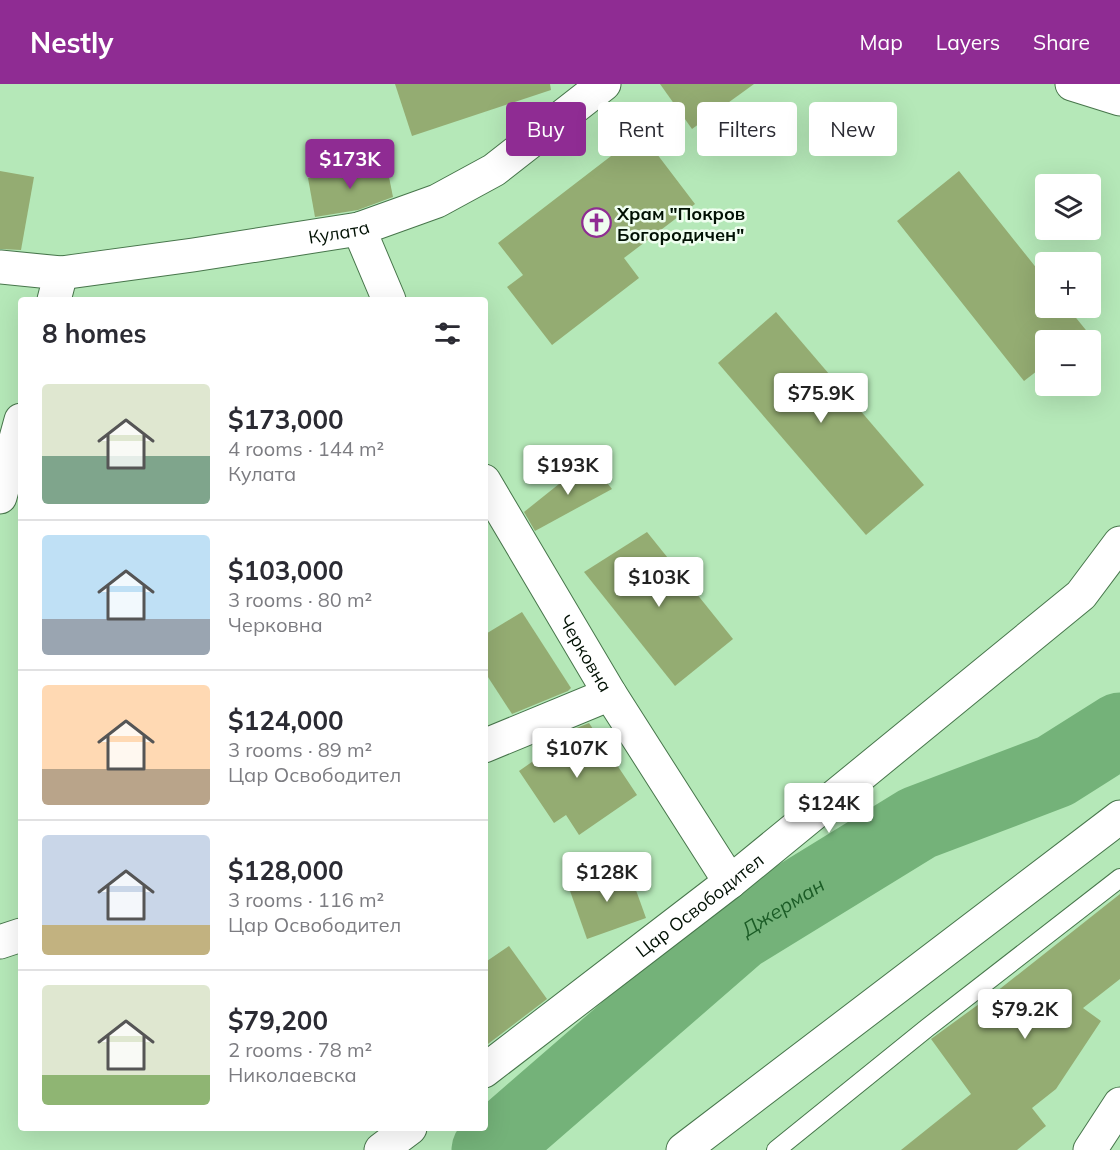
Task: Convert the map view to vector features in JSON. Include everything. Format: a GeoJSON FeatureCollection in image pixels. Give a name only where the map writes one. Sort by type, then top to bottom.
{"type":"FeatureCollection","features":[{"type":"Feature","properties":{"kind":"street","name":"Кулата"},"geometry":{"type":"LineString","coordinates":[[0,267],[58,286],[193,255],[359,229],[437,201],[494,170],[604,84]]}},
{"type":"Feature","properties":{"kind":"street"},"geometry":{"type":"LineString","coordinates":[[1072,84],[1120,99]]}},
{"type":"Feature","properties":{"kind":"street"},"geometry":{"type":"LineString","coordinates":[[359,229],[388,297]]}},
{"type":"Feature","properties":{"kind":"street"},"geometry":{"type":"LineString","coordinates":[[0,497],[18,431]]}},
{"type":"Feature","properties":{"kind":"street","name":"Черковна"},"geometry":{"type":"LineString","coordinates":[[488,488],[610,694],[730,882]]}},
{"type":"Feature","properties":{"kind":"street","name":"Цар Освободител"},"geometry":{"type":"LineString","coordinates":[[488,1068],[730,882],[1081,595],[1120,543]]}},
{"type":"Feature","properties":{"kind":"street"},"geometry":{"type":"LineString","coordinates":[[488,744],[610,694]]}},
{"type":"Feature","properties":{"kind":"street"},"geometry":{"type":"LineString","coordinates":[[683,1150],[1120,817]]}},
{"type":"Feature","properties":{"kind":"street"},"geometry":{"type":"LineString","coordinates":[[0,942],[18,936]]}},
{"type":"Feature","properties":{"kind":"street"},"geometry":{"type":"LineString","coordinates":[[1090,1150],[1120,1104]]}},
{"type":"Feature","properties":{"kind":"street"},"geometry":{"type":"LineString","coordinates":[[381,1150],[406,1131]]}},
{"type":"Feature","properties":{"kind":"lane"},"geometry":{"type":"LineString","coordinates":[[776,1150],[927,1028],[1120,878]]}},
{"type":"Feature","properties":{"kind":"building"},"geometry":{"type":"Polygon","coordinates":[[[395,84],[550,84],[551,90],[515,102],[506,102],[506,105],[412,136],[395,84]]]}},
{"type":"Feature","properties":{"kind":"building"},"geometry":{"type":"Polygon","coordinates":[[[660,84],[754,84],[729,102],[697,102],[697,125],[692,129],[685,119],[685,102],[673,102],[660,84]]]}},
{"type":"Feature","properties":{"kind":"building","name":"Храм \"Покров Богородичен\""},"geometry":{"type":"Polygon","coordinates":[[[611,156],[658,156],[695,204],[624,258],[639,278],[552,345],[507,287],[523,275],[498,243],[611,156]]]}},
{"type":"Feature","properties":{"kind":"building"},"geometry":{"type":"Polygon","coordinates":[[[386,162],[393,197],[358,210],[315,217],[308,178],[386,162]]]}},
{"type":"Feature","properties":{"kind":"building"},"geometry":{"type":"Polygon","coordinates":[[[0,171],[34,177],[21,250],[0,249],[0,171]]]}},
{"type":"Feature","properties":{"kind":"building"},"geometry":{"type":"Polygon","coordinates":[[[959,171],[1035,266],[1035,318],[1076,318],[1086,330],[1035,330],[1035,372],[1024,381],[897,221],[959,171]]]}},
{"type":"Feature","properties":{"kind":"building"},"geometry":{"type":"Polygon","coordinates":[[[776,312],[924,485],[866,535],[718,363],[776,312]]]}},
{"type":"Feature","properties":{"kind":"building"},"geometry":{"type":"Polygon","coordinates":[[[589,460],[612,489],[535,531],[524,512],[589,460]]]}},
{"type":"Feature","properties":{"kind":"building"},"geometry":{"type":"Polygon","coordinates":[[[647,532],[733,639],[675,686],[584,572],[647,532]]]}},
{"type":"Feature","properties":{"kind":"building"},"geometry":{"type":"Polygon","coordinates":[[[522,612],[571,688],[512,714],[488,677],[488,633],[522,612]]]}},
{"type":"Feature","properties":{"kind":"building"},"geometry":{"type":"Polygon","coordinates":[[[589,723],[637,795],[579,835],[566,815],[554,823],[519,771],[539,757],[532,746],[589,723]]]}},
{"type":"Feature","properties":{"kind":"building"},"geometry":{"type":"Polygon","coordinates":[[[628,868],[646,918],[587,939],[569,888],[628,868]]]}},
{"type":"Feature","properties":{"kind":"building"},"geometry":{"type":"Polygon","coordinates":[[[1120,894],[1120,979],[1083,1008],[1101,1021],[1056,1089],[1032,1108],[1046,1126],[1017,1150],[901,1150],[971,1094],[931,1039],[1001,988],[1120,894]]]}},
{"type":"Feature","properties":{"kind":"building"},"geometry":{"type":"Polygon","coordinates":[[[509,946],[547,999],[488,1044],[488,960],[509,946]]]}},
{"type":"Feature","properties":{"kind":"waterway","name":"Джерман"},"geometry":{"type":"LineString","coordinates":[[489,1150],[739,933],[918,823],[1055,771],[1120,730]]}},
{"type":"Feature","properties":{"kind":"place","name":"Храм \"Покров Богородичен\""},"geometry":{"type":"Point","coordinates":[596,223]}}]}
